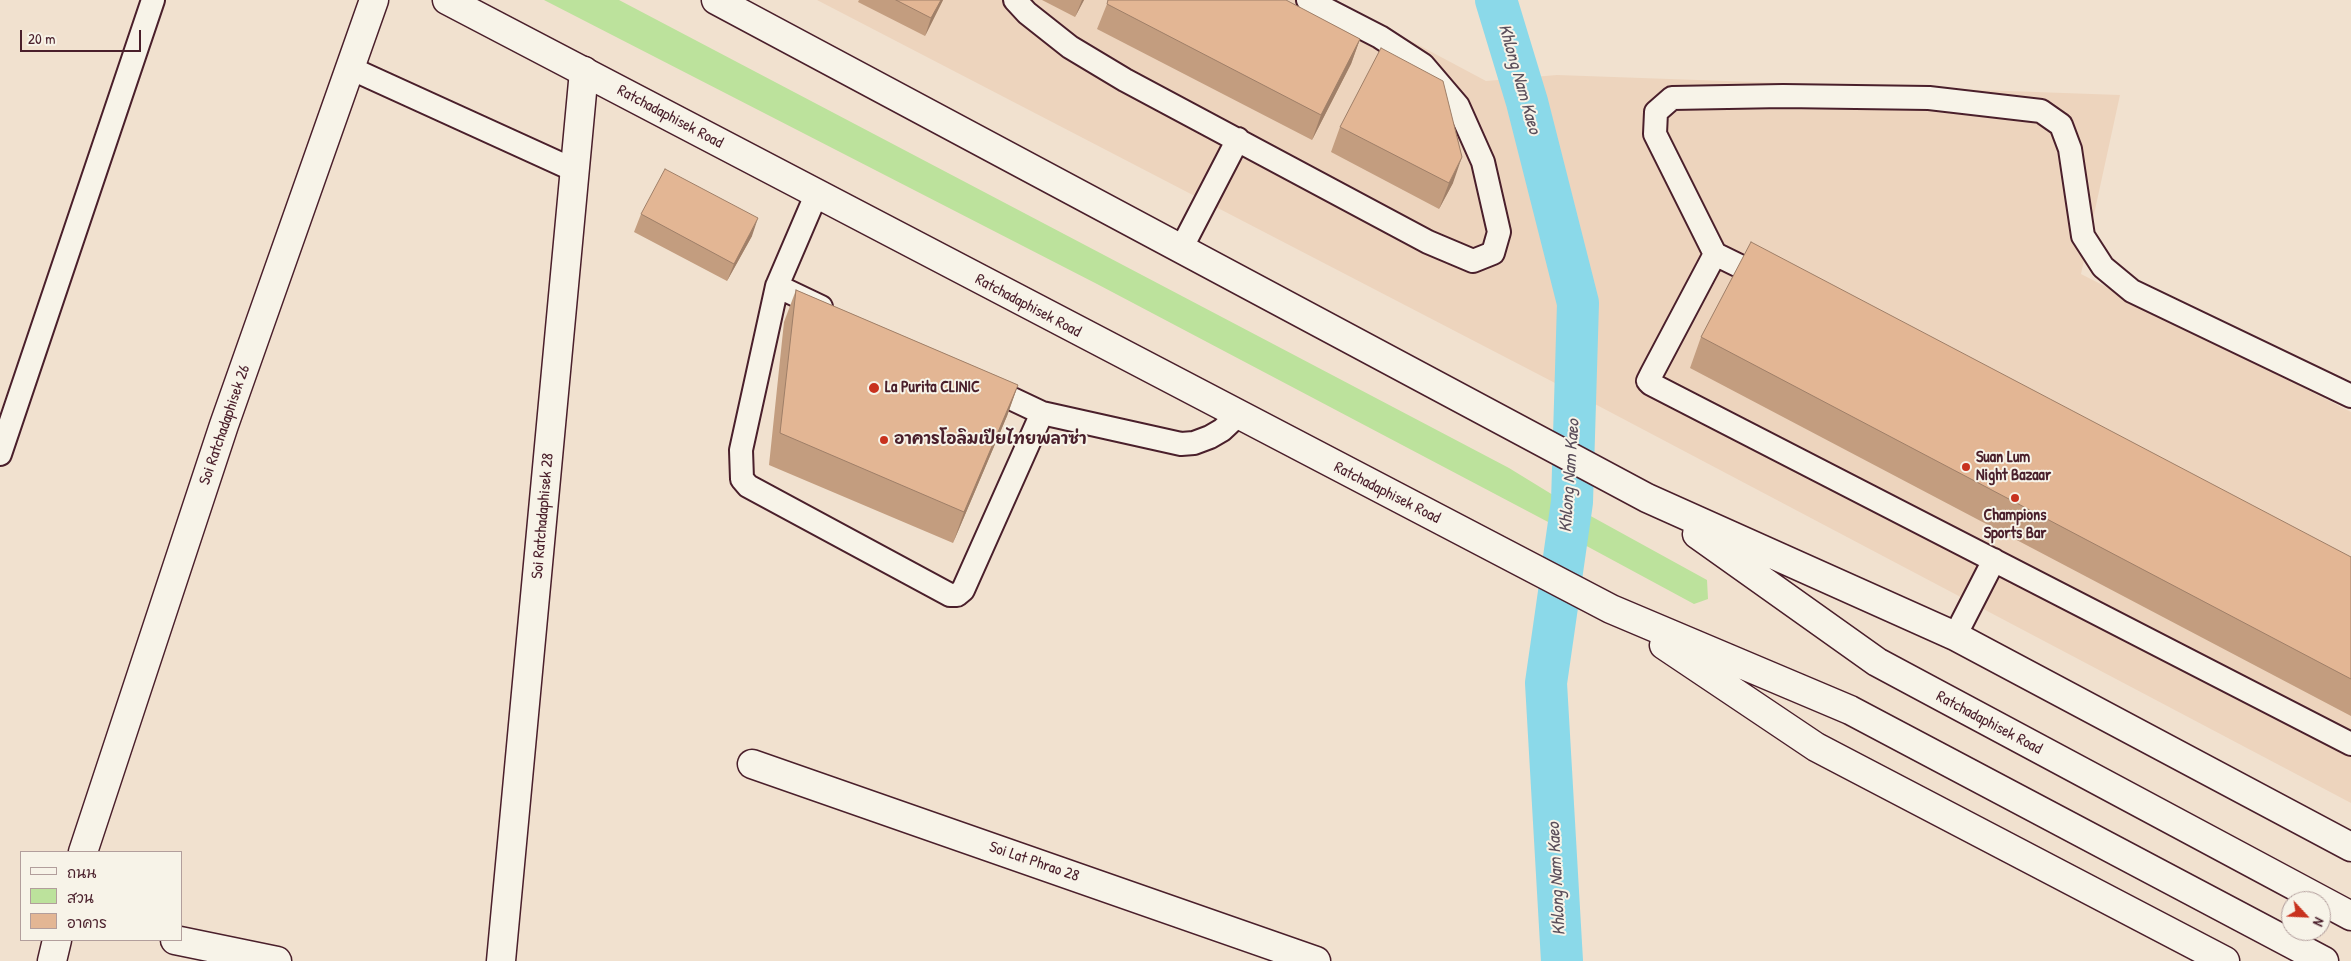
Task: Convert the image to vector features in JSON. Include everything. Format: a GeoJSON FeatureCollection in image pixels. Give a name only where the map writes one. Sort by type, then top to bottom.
{"type":"FeatureCollection","features":[{"type":"Feature","properties":{"kind":"main road","name":"Soi Ratchadaphisek 26"},"geometry":{"type":"LineString","coordinates":[[83,851],[224,425],[374,0]]}},
{"type":"Feature","properties":{"kind":"main road","name":"Ratchadaphisek Road"},"geometry":{"type":"LineString","coordinates":[[447,0],[1238,416],[1610,609],[1850,710],[2324,961]]}},
{"type":"Feature","properties":{"kind":"main road","name":"Ratchadaphisek Road"},"geometry":{"type":"LineString","coordinates":[[716,0],[1647,498],[1955,636],[2351,847]]}},
{"type":"Feature","properties":{"kind":"main road","name":"Soi Ratchadaphisek 28"},"geometry":{"type":"LineString","coordinates":[[502,961],[584,71]]}},
{"type":"Feature","properties":{"kind":"main road","name":"Ratchadaphisek Road"},"geometry":{"type":"LineString","coordinates":[[1647,498],[1877,662],[2351,916]]}},
{"type":"Feature","properties":{"kind":"main road","name":"Ratchadaphisek Road"},"geometry":{"type":"LineString","coordinates":[[1610,609],[1816,747],[2225,961]]}},
{"type":"Feature","properties":{"kind":"main road","name":"Soi Lat Phrao 28"},"geometry":{"type":"LineString","coordinates":[[752,764],[1266,952],[1316,961]]}},
{"type":"Feature","properties":{"kind":"main road"},"geometry":{"type":"LineString","coordinates":[[52,961],[57,941]]}},
{"type":"Feature","properties":{"kind":"main road"},"geometry":{"type":"LineString","coordinates":[[180,941],[277,961]]}},
{"type":"Feature","properties":{"kind":"lane"},"geometry":{"type":"LineString","coordinates":[[0,454],[153,0]]}},
{"type":"Feature","properties":{"kind":"lane"},"geometry":{"type":"LineString","coordinates":[[1015,0],[1027,13],[1078,51],[1125,80],[1428,242],[1473,260],[1493,253],[1500,232],[1482,162],[1458,106],[1424,65],[1380,37],[1308,0]]}},
{"type":"Feature","properties":{"kind":"lane"},"geometry":{"type":"LineString","coordinates":[[350,68],[574,170]]}},
{"type":"Feature","properties":{"kind":"lane"},"geometry":{"type":"LineString","coordinates":[[1781,287],[1715,254],[1655,134],[1656,112],[1672,98],[1783,96],[1929,98],[2041,111],[2061,125],[2070,149],[2083,236],[2103,267],[2132,291],[2351,396]]}},
{"type":"Feature","properties":{"kind":"lane"},"geometry":{"type":"LineString","coordinates":[[1181,249],[1238,139]]}},
{"type":"Feature","properties":{"kind":"lane"},"geometry":{"type":"LineString","coordinates":[[816,195],[777,286],[741,450],[742,479],[748,486],[950,595],[957,595],[963,590],[1042,413]]}},
{"type":"Feature","properties":{"kind":"lane"},"geometry":{"type":"LineString","coordinates":[[1715,254],[1648,381],[1651,384],[2351,744]]}},
{"type":"Feature","properties":{"kind":"lane"},"geometry":{"type":"LineString","coordinates":[[777,286],[838,315]]}},
{"type":"Feature","properties":{"kind":"lane"},"geometry":{"type":"LineString","coordinates":[[969,378],[1042,413],[1181,444],[1194,443],[1210,437],[1222,430],[1238,416]]}},
{"type":"Feature","properties":{"kind":"lane"},"geometry":{"type":"LineString","coordinates":[[1955,636],[1994,560]]}},
{"type":"Feature","properties":{"kind":"shaded area"},"geometry":{"type":"Polygon","coordinates":[[[817,0],[1334,0],[1486,81],[1557,75],[2120,95],[2081,274],[2351,412],[2351,803],[1557,384],[817,0]]]}},
{"type":"Feature","properties":{"kind":"green space"},"geometry":{"type":"Polygon","coordinates":[[[544,0],[619,0],[1509,468],[1553,495],[1550,523],[1097,284],[544,0]]]}},
{"type":"Feature","properties":{"kind":"green space"},"geometry":{"type":"Polygon","coordinates":[[[1587,514],[1707,580],[1708,599],[1694,604],[1581,543],[1587,514]]]}},
{"type":"Feature","properties":{"kind":"building"},"geometry":{"type":"Polygon","coordinates":[[[896,0],[941,0],[931,18],[896,0]]]}},
{"type":"Feature","properties":{"kind":"building"},"geometry":{"type":"Polygon","coordinates":[[[1108,0],[1286,0],[1360,39],[1321,115],[1107,4],[1108,0]]]}},
{"type":"Feature","properties":{"kind":"building"},"geometry":{"type":"Polygon","coordinates":[[[1381,48],[1443,81],[1462,157],[1449,183],[1340,127],[1381,48]]]}},
{"type":"Feature","properties":{"kind":"building"},"geometry":{"type":"Polygon","coordinates":[[[665,169],[758,218],[734,264],[641,214],[665,169]]]}},
{"type":"Feature","properties":{"kind":"building"},"geometry":{"type":"Polygon","coordinates":[[[1751,242],[2351,557],[2351,679],[1701,337],[1751,242]]]}},
{"type":"Feature","properties":{"kind":"building","name":"อาคารโอลิมเปียไทยพลาซ่า"},"geometry":{"type":"Polygon","coordinates":[[[796,290],[1018,385],[964,512],[780,433],[796,290]]]}},
{"type":"Feature","properties":{"kind":"waterway","name":"Khlong Nam Kaeo"},"geometry":{"type":"LineString","coordinates":[[1496,0],[1527,102],[1578,303],[1572,502],[1546,683],[1562,961]]}},
{"type":"Feature","properties":{"kind":"place","name":"La Purita CLINIC"},"geometry":{"type":"Point","coordinates":[874,388]}},
{"type":"Feature","properties":{"kind":"place","name":"อาคารโอลิมเปียไทยพลาซ่า"},"geometry":{"type":"Point","coordinates":[884,440]}},
{"type":"Feature","properties":{"kind":"place","name":"Suan Lum Night Bazaar"},"geometry":{"type":"Point","coordinates":[1966,467]}},
{"type":"Feature","properties":{"kind":"place","name":"Champions Sports Bar"},"geometry":{"type":"Point","coordinates":[2015,498]}}]}
